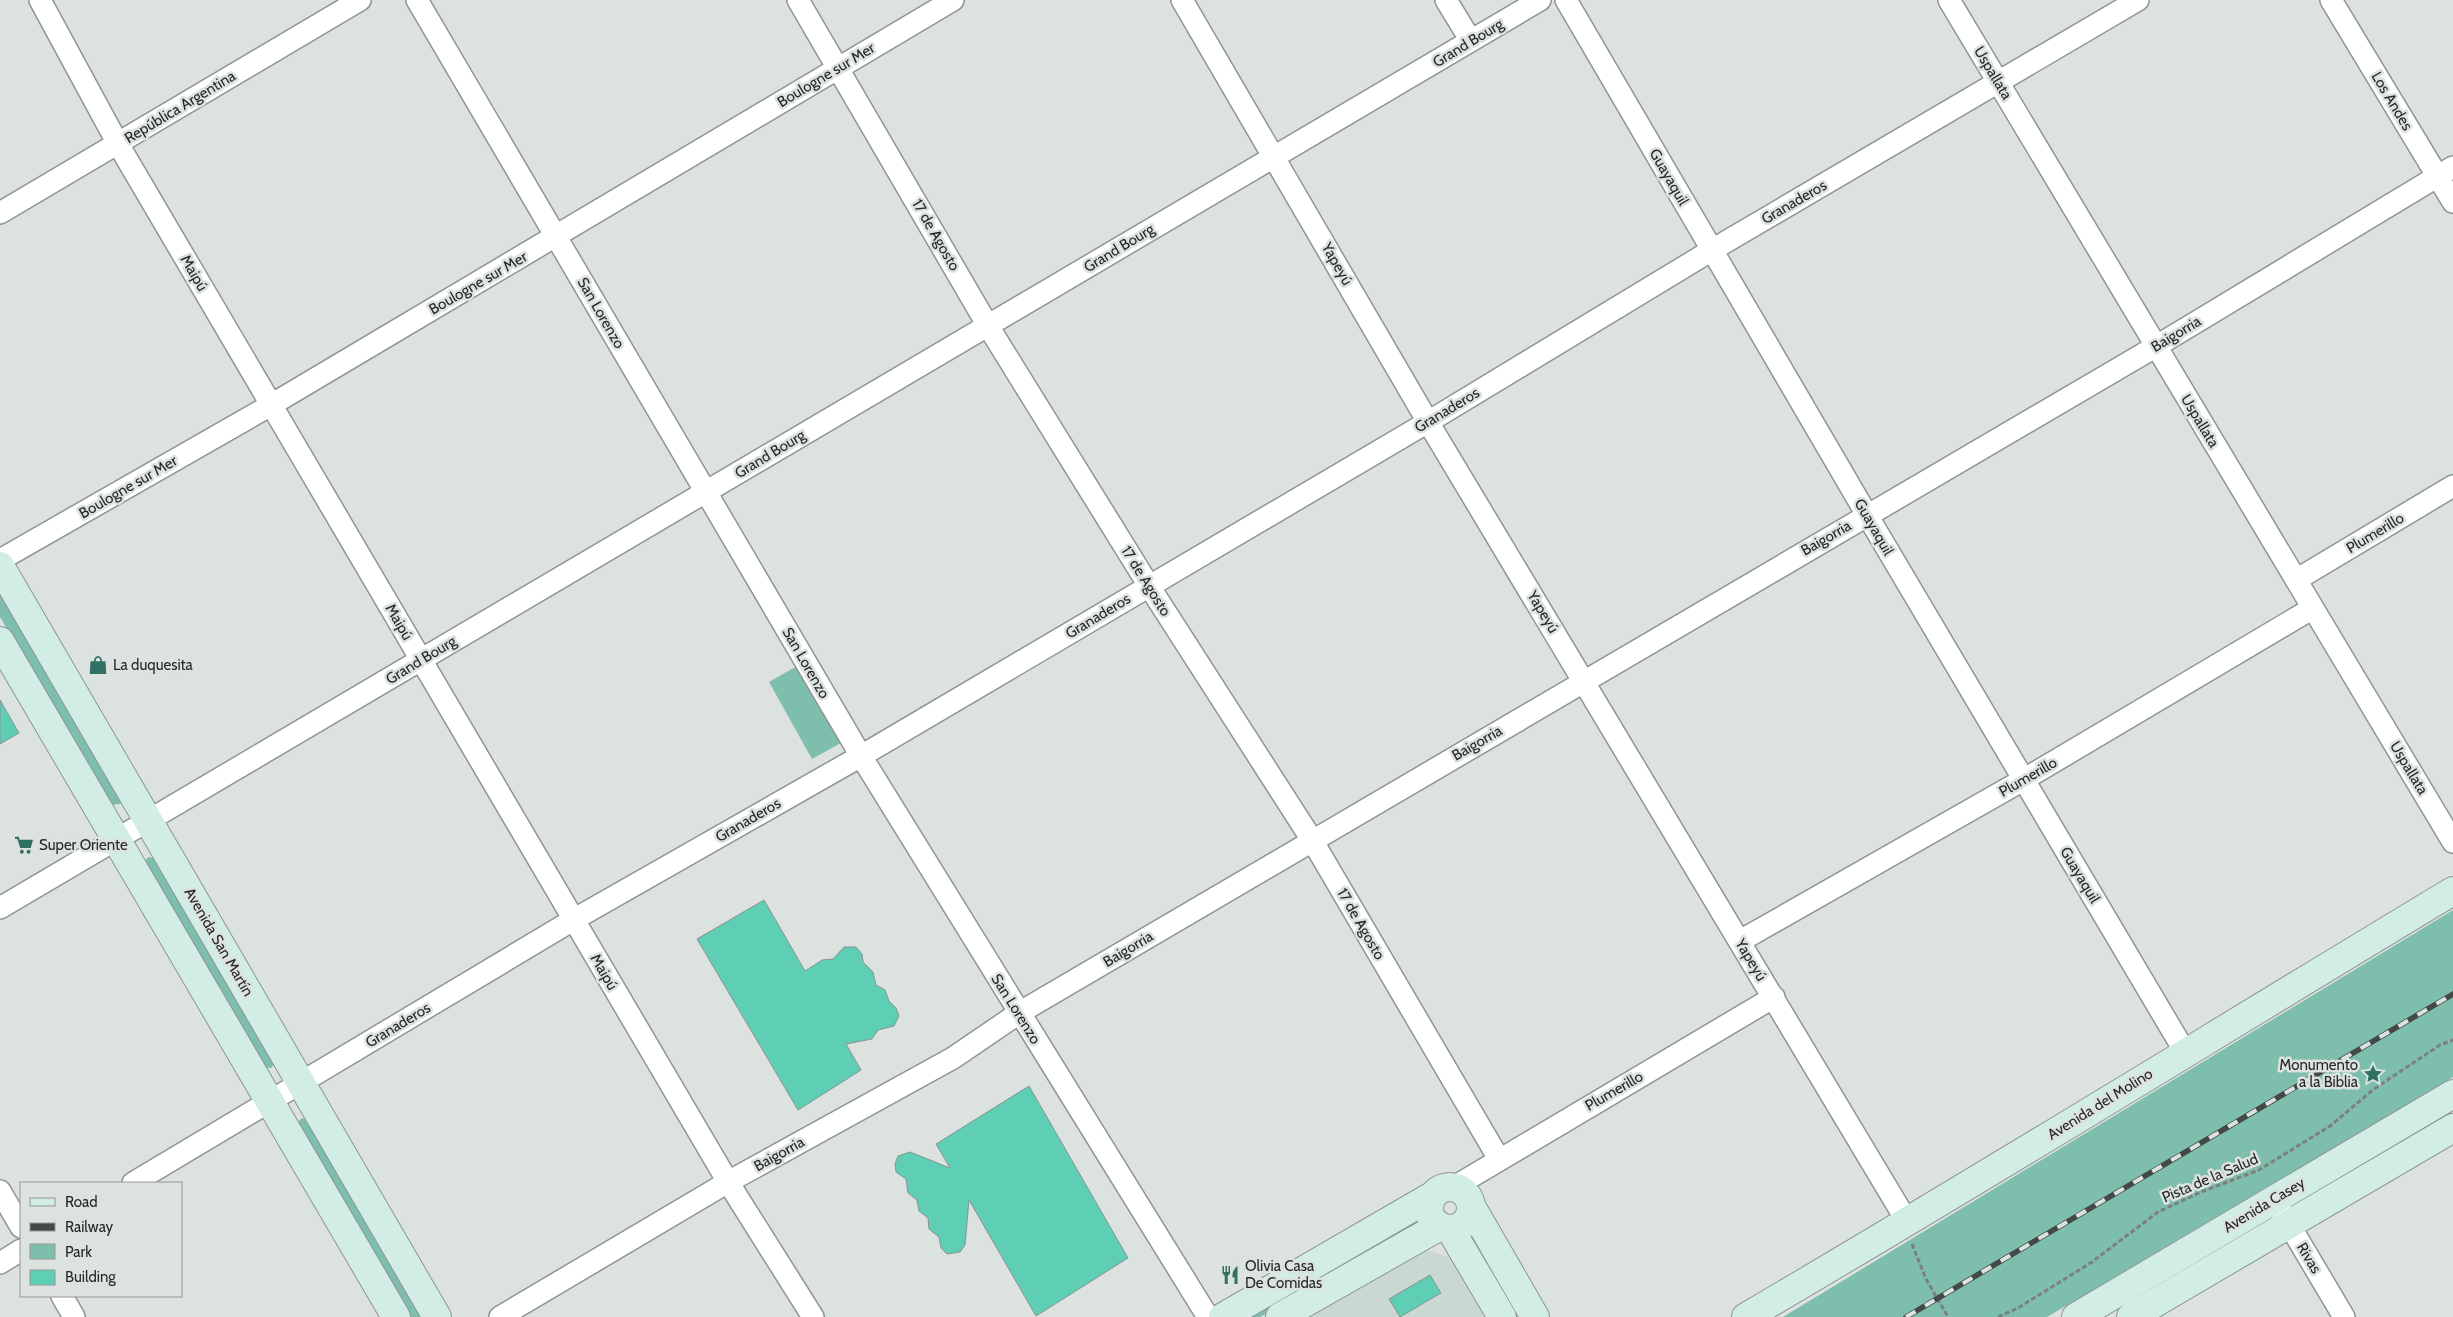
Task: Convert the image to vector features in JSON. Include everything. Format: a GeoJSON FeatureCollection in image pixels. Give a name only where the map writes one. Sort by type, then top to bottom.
{"type":"FeatureCollection","features":[{"type":"Feature","properties":{"kind":"main road","name":"Avenida San Martín"},"geometry":{"type":"LineString","coordinates":[[0,566],[437,1317]]}},
{"type":"Feature","properties":{"kind":"main road"},"geometry":{"type":"LineString","coordinates":[[0,641],[396,1317]]}},
{"type":"Feature","properties":{"kind":"main road","name":"Avenida del Molino"},"geometry":{"type":"LineString","coordinates":[[1746,1317],[1908,1223],[2185,1052],[2453,891]]}},
{"type":"Feature","properties":{"kind":"main road","name":"Avenida Casey"},"geometry":{"type":"LineString","coordinates":[[2076,1317],[2453,1094]]}},
{"type":"Feature","properties":{"kind":"main road","name":"Avenida Casey"},"geometry":{"type":"LineString","coordinates":[[2132,1317],[2453,1128]]}},
{"type":"Feature","properties":{"kind":"main road"},"geometry":{"type":"LineString","coordinates":[[1280,1317],[1445,1228],[1460,1226],[1466,1222],[1469,1216],[1452,1197]]}},
{"type":"Feature","properties":{"kind":"main road"},"geometry":{"type":"LineString","coordinates":[[1452,1197],[1429,1210],[1431,1217],[1445,1228],[1502,1317]]}},
{"type":"Feature","properties":{"kind":"main road"},"geometry":{"type":"LineString","coordinates":[[1223,1317],[1452,1197]]}},
{"type":"Feature","properties":{"kind":"main road"},"geometry":{"type":"LineString","coordinates":[[1452,1197],[1535,1317]]}},
{"type":"Feature","properties":{"kind":"street","name":"Maipú"},"geometry":{"type":"LineString","coordinates":[[40,0],[118,144],[573,920],[728,1182],[813,1317]]}},
{"type":"Feature","properties":{"kind":"street","name":"República Argentina"},"geometry":{"type":"LineString","coordinates":[[0,213],[360,0]]}},
{"type":"Feature","properties":{"kind":"street","name":"San Lorenzo"},"geometry":{"type":"LineString","coordinates":[[417,0],[861,756],[1208,1317]]}},
{"type":"Feature","properties":{"kind":"street","name":"17 de Agosto"},"geometry":{"type":"LineString","coordinates":[[798,0],[988,326],[1149,586],[1312,840],[1499,1159]]}},
{"type":"Feature","properties":{"kind":"street","name":"Boulogne sur Mer"},"geometry":{"type":"LineString","coordinates":[[0,560],[271,405],[953,0]]}},
{"type":"Feature","properties":{"kind":"street","name":"Yapeyú"},"geometry":{"type":"LineString","coordinates":[[1182,0],[1428,422],[1908,1223]]}},
{"type":"Feature","properties":{"kind":"street"},"geometry":{"type":"LineString","coordinates":[[1446,0],[1471,41]]}},
{"type":"Feature","properties":{"kind":"street","name":"Grand Bourg"},"geometry":{"type":"LineString","coordinates":[[0,908],[1540,0]]}},
{"type":"Feature","properties":{"kind":"street","name":"Guayaquil"},"geometry":{"type":"LineString","coordinates":[[1566,0],[1867,515],[2185,1052]]}},
{"type":"Feature","properties":{"kind":"street","name":"Uspallata"},"geometry":{"type":"LineString","coordinates":[[1949,0],[2453,842]]}},
{"type":"Feature","properties":{"kind":"street","name":"Granaderos"},"geometry":{"type":"LineString","coordinates":[[135,1182],[573,920],[861,756],[1428,422],[1712,250],[2138,0]]}},
{"type":"Feature","properties":{"kind":"street","name":"Los Andes"},"geometry":{"type":"LineString","coordinates":[[2332,0],[2445,172],[2453,202]]}},
{"type":"Feature","properties":{"kind":"street","name":"Baigorria"},"geometry":{"type":"LineString","coordinates":[[500,1317],[728,1182],[954,1058],[1019,1013],[1584,680],[2155,347],[2445,172]]}},
{"type":"Feature","properties":{"kind":"street","name":"Plumerillo"},"geometry":{"type":"LineString","coordinates":[[2296,580],[2453,486]]}},
{"type":"Feature","properties":{"kind":"street","name":"Plumerillo"},"geometry":{"type":"LineString","coordinates":[[1740,941],[2023,780],[2313,608]]}},
{"type":"Feature","properties":{"kind":"street","name":"Plumerillo"},"geometry":{"type":"LineString","coordinates":[[1452,1197],[1499,1159],[1774,997]]}},
{"type":"Feature","properties":{"kind":"street"},"geometry":{"type":"LineString","coordinates":[[0,1191],[20,1225]]}},
{"type":"Feature","properties":{"kind":"street","name":"Rivas"},"geometry":{"type":"LineString","coordinates":[[2274,1199],[2344,1317]]}},
{"type":"Feature","properties":{"kind":"street"},"geometry":{"type":"LineString","coordinates":[[0,1262],[20,1251]]}},
{"type":"Feature","properties":{"kind":"street"},"geometry":{"type":"LineString","coordinates":[[63,1297],[74,1317]]}},
{"type":"Feature","properties":{"kind":"path","name":"Pista de la Salud"},"geometry":{"type":"LineString","coordinates":[[1998,1317],[2018,1308],[2092,1262],[2158,1212],[2201,1192],[2259,1170],[2330,1126],[2374,1089],[2440,1045],[2453,1040]]}},
{"type":"Feature","properties":{"kind":"path"},"geometry":{"type":"LineString","coordinates":[[1908,1223],[1913,1248],[1926,1279],[1948,1317]]}},
{"type":"Feature","properties":{"kind":"shaded area"},"geometry":{"type":"Polygon","coordinates":[[[1430,1251],[1454,1259],[1490,1317],[1308,1317],[1418,1252],[1430,1251]]]}},
{"type":"Feature","properties":{"kind":"green space"},"geometry":{"type":"Polygon","coordinates":[[[0,596],[3,597],[122,800],[120,804],[111,805],[0,617],[0,596]]]}},
{"type":"Feature","properties":{"kind":"green space"},"geometry":{"type":"Polygon","coordinates":[[[804,662],[848,739],[812,759],[769,682],[804,662]]]}},
{"type":"Feature","properties":{"kind":"green space"},"geometry":{"type":"Polygon","coordinates":[[[148,857],[155,858],[275,1063],[271,1068],[263,1067],[144,863],[148,857]]]}},
{"type":"Feature","properties":{"kind":"green space"},"geometry":{"type":"Polygon","coordinates":[[[2453,910],[2453,1077],[2047,1317],[1783,1317],[2453,910]]]}},
{"type":"Feature","properties":{"kind":"green space"},"geometry":{"type":"Polygon","coordinates":[[[302,1118],[306,1119],[424,1317],[410,1317],[298,1128],[298,1122],[302,1118]]]}},
{"type":"Feature","properties":{"kind":"green space"},"geometry":{"type":"Polygon","coordinates":[[[1417,1218],[1420,1223],[1419,1228],[1260,1317],[1244,1317],[1417,1218]]]}},
{"type":"Feature","properties":{"kind":"building"},"geometry":{"type":"Polygon","coordinates":[[[0,700],[19,733],[0,744],[0,700]]]}},
{"type":"Feature","properties":{"kind":"building"},"geometry":{"type":"Polygon","coordinates":[[[764,900],[805,971],[822,960],[833,959],[844,947],[856,947],[862,954],[863,962],[873,972],[876,985],[885,990],[889,1001],[896,1008],[899,1016],[894,1026],[878,1030],[872,1039],[846,1044],[861,1070],[798,1110],[697,939],[764,900]]]}},
{"type":"Feature","properties":{"kind":"building"},"geometry":{"type":"Polygon","coordinates":[[[1029,1086],[1128,1258],[1036,1316],[969,1200],[965,1245],[960,1252],[947,1254],[941,1248],[939,1237],[929,1229],[928,1218],[919,1211],[917,1200],[908,1193],[906,1179],[896,1172],[895,1164],[898,1156],[910,1152],[950,1168],[936,1144],[1029,1086]]]}},
{"type":"Feature","properties":{"kind":"building"},"geometry":{"type":"Polygon","coordinates":[[[1430,1275],[1441,1293],[1400,1317],[1389,1299],[1430,1275]]]}},
{"type":"Feature","properties":{"kind":"railway"},"geometry":{"type":"LineString","coordinates":[[1906,1317],[2453,994]]}},
{"type":"Feature","properties":{"kind":"place","name":"La duquesita"},"geometry":{"type":"Point","coordinates":[98,665]}},
{"type":"Feature","properties":{"kind":"place","name":"Super Oriente"},"geometry":{"type":"Point","coordinates":[24,845]}},
{"type":"Feature","properties":{"kind":"place","name":"Monumento a la Biblia"},"geometry":{"type":"Point","coordinates":[2373,1074]}},
{"type":"Feature","properties":{"kind":"place","name":"Olivia Casa De Comidas"},"geometry":{"type":"Point","coordinates":[1230,1275]}}]}
